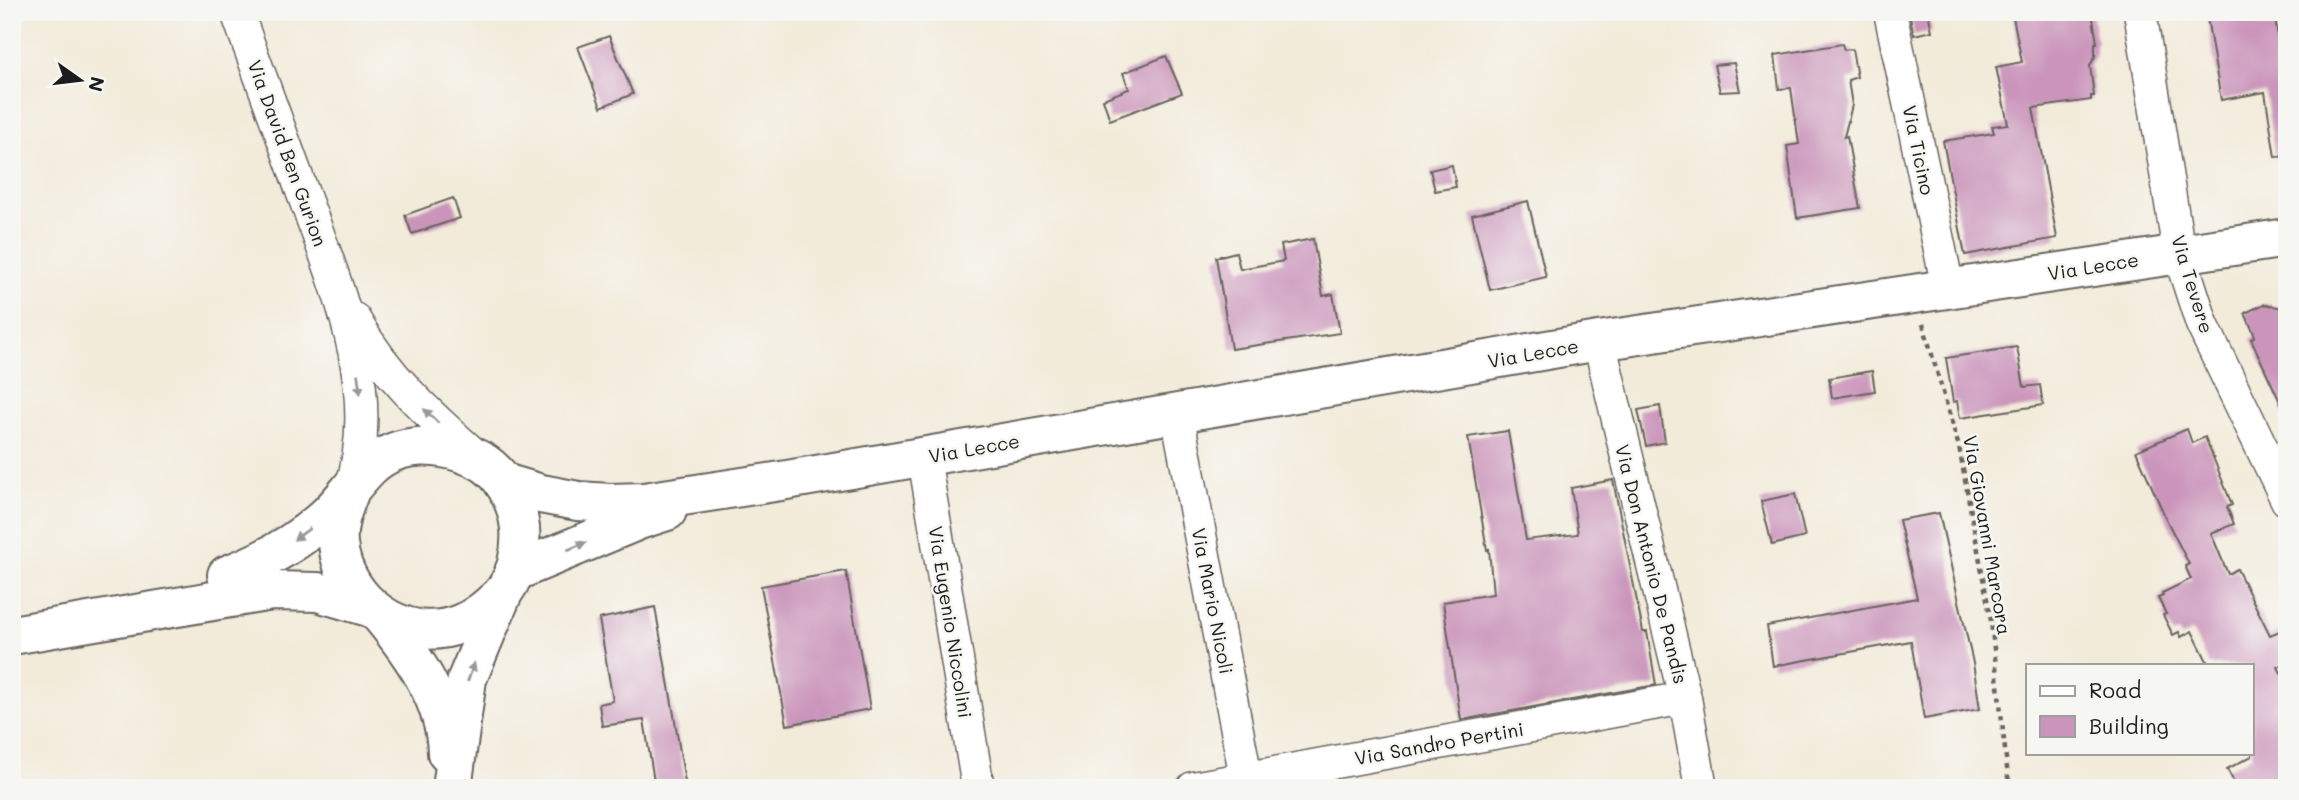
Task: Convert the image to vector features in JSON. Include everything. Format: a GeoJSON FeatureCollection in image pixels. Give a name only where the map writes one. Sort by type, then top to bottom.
{"type":"FeatureCollection","features":[{"type":"Feature","properties":{"kind":"street","name":"Via David Ben Gurion"},"geometry":{"type":"LineString","coordinates":[[237,12],[339,294],[353,346],[360,392],[360,460],[351,488]]}},
{"type":"Feature","properties":{"kind":"street","name":"Via Ticino"},"geometry":{"type":"LineString","coordinates":[[1890,12],[1931,290]]}},
{"type":"Feature","properties":{"kind":"street","name":"Via Tevere"},"geometry":{"type":"LineString","coordinates":[[2140,12],[2179,253],[2202,324],[2287,500]]}},
{"type":"Feature","properties":{"kind":"street","name":"Via Lecce"},"geometry":{"type":"LineString","coordinates":[[493,472],[541,494],[578,501],[644,502],[924,457],[1599,341],[2287,238]]}},
{"type":"Feature","properties":{"kind":"street","name":"Via David Ben Gurion"},"geometry":{"type":"LineString","coordinates":[[339,294],[385,368],[435,421],[493,472]]}},
{"type":"Feature","properties":{"kind":"street","name":"Via Don Antonio De Pandis"},"geometry":{"type":"LineString","coordinates":[[1599,341],[1685,698],[1701,788]]}},
{"type":"Feature","properties":{"kind":"street","name":"Via Mario Nicoli"},"geometry":{"type":"LineString","coordinates":[[1177,414],[1247,783]]}},
{"type":"Feature","properties":{"kind":"street"},"geometry":{"type":"LineString","coordinates":[[228,575],[257,564],[290,543],[322,519],[371,466],[397,451],[426,445],[456,449],[493,472],[518,511],[522,542],[508,583],[467,679],[450,788]]}},
{"type":"Feature","properties":{"kind":"street","name":"Via Eugenio Niccolini"},"geometry":{"type":"LineString","coordinates":[[924,457],[978,788]]}},
{"type":"Feature","properties":{"kind":"street","name":"Via Lecce"},"geometry":{"type":"LineString","coordinates":[[508,583],[639,520],[688,504],[781,481]]}},
{"type":"Feature","properties":{"kind":"street"},"geometry":{"type":"LineString","coordinates":[[351,488],[341,514],[338,542],[343,570],[369,606],[405,645],[427,681],[439,710],[447,747],[450,788]]}},
{"type":"Feature","properties":{"kind":"street"},"geometry":{"type":"LineString","coordinates":[[12,609],[228,575],[297,573],[323,578],[406,627],[433,630],[459,625],[483,612],[508,583]]}},
{"type":"Feature","properties":{"kind":"street"},"geometry":{"type":"LineString","coordinates":[[12,635],[272,591],[318,592],[369,606]]}},
{"type":"Feature","properties":{"kind":"street","name":"Via Sandro Pertini"},"geometry":{"type":"LineString","coordinates":[[1193,788],[1247,783],[1685,698]]}},
{"type":"Feature","properties":{"kind":"path","name":"Via Giovanni Marcora"},"geometry":{"type":"LineString","coordinates":[[1931,290],[1991,621],[2008,777],[2012,788]]}},
{"type":"Feature","properties":{"kind":"building"},"geometry":{"type":"Polygon","coordinates":[[[1909,12],[1928,12],[1932,31],[1914,35],[1909,12]]]}},
{"type":"Feature","properties":{"kind":"building"},"geometry":{"type":"Polygon","coordinates":[[[2012,12],[2092,12],[2097,43],[2090,66],[2094,96],[2091,96],[2091,100],[2033,108],[2057,238],[1965,255],[1943,141],[1994,133],[1992,126],[2008,124],[1996,67],[2022,62],[2012,12]]]}},
{"type":"Feature","properties":{"kind":"building"},"geometry":{"type":"Polygon","coordinates":[[[2206,12],[2274,12],[2287,91],[2287,156],[2275,157],[2265,92],[2221,100],[2206,12]]]}},
{"type":"Feature","properties":{"kind":"building"},"geometry":{"type":"Polygon","coordinates":[[[609,36],[633,94],[601,107],[578,47],[609,36]]]}},
{"type":"Feature","properties":{"kind":"building"},"geometry":{"type":"Polygon","coordinates":[[[1842,44],[1844,50],[1852,49],[1857,77],[1848,80],[1852,105],[1844,137],[1847,136],[1860,208],[1797,218],[1787,146],[1799,144],[1791,88],[1779,89],[1775,55],[1842,44]]]}},
{"type":"Feature","properties":{"kind":"building"},"geometry":{"type":"Polygon","coordinates":[[[1166,56],[1182,93],[1110,120],[1103,99],[1129,89],[1123,73],[1166,56]]]}},
{"type":"Feature","properties":{"kind":"building"},"geometry":{"type":"Polygon","coordinates":[[[1734,63],[1740,91],[1720,92],[1714,65],[1734,63]]]}},
{"type":"Feature","properties":{"kind":"building"},"geometry":{"type":"Polygon","coordinates":[[[1452,165],[1456,187],[1435,191],[1430,170],[1452,165]]]}},
{"type":"Feature","properties":{"kind":"building"},"geometry":{"type":"Polygon","coordinates":[[[453,198],[460,218],[412,234],[405,215],[453,198]]]}},
{"type":"Feature","properties":{"kind":"building"},"geometry":{"type":"Polygon","coordinates":[[[1528,201],[1546,277],[1490,290],[1472,215],[1528,201]]]}},
{"type":"Feature","properties":{"kind":"building"},"geometry":{"type":"Polygon","coordinates":[[[1313,239],[1323,296],[1333,294],[1340,333],[1231,349],[1216,257],[1236,252],[1240,269],[1284,261],[1281,245],[1313,239]]]}},
{"type":"Feature","properties":{"kind":"building"},"geometry":{"type":"Polygon","coordinates":[[[2264,304],[2287,309],[2287,417],[2251,339],[2255,336],[2245,313],[2264,304]]]}},
{"type":"Feature","properties":{"kind":"building"},"geometry":{"type":"Polygon","coordinates":[[[2017,347],[2024,387],[2040,385],[2043,405],[1960,418],[1957,401],[1953,402],[1946,358],[2017,347]]]}},
{"type":"Feature","properties":{"kind":"building"},"geometry":{"type":"Polygon","coordinates":[[[1872,371],[1875,391],[1832,398],[1829,378],[1872,371]]]}},
{"type":"Feature","properties":{"kind":"building"},"geometry":{"type":"Polygon","coordinates":[[[1660,406],[1665,442],[1646,446],[1638,410],[1660,406]]]}},
{"type":"Feature","properties":{"kind":"building"},"geometry":{"type":"Polygon","coordinates":[[[2187,429],[2192,443],[2205,437],[2232,505],[2227,507],[2234,524],[2211,533],[2228,574],[2237,569],[2270,635],[2287,628],[2287,663],[2278,667],[2287,685],[2287,788],[2237,788],[2227,769],[2254,754],[2254,664],[2208,664],[2192,631],[2181,637],[2179,632],[2173,635],[2158,598],[2163,596],[2162,593],[2191,579],[2185,566],[2189,564],[2136,451],[2187,429]]]}},
{"type":"Feature","properties":{"kind":"building"},"geometry":{"type":"Polygon","coordinates":[[[1508,431],[1526,540],[1578,534],[1571,488],[1613,480],[1656,685],[1461,720],[1443,602],[1493,594],[1489,549],[1487,550],[1468,437],[1508,431]]]}},
{"type":"Feature","properties":{"kind":"building"},"geometry":{"type":"Polygon","coordinates":[[[1795,494],[1805,537],[1772,545],[1761,501],[1795,494]]]}},
{"type":"Feature","properties":{"kind":"building"},"geometry":{"type":"Polygon","coordinates":[[[1939,513],[1973,663],[1980,709],[1924,719],[1911,641],[1773,666],[1767,626],[1917,598],[1899,520],[1939,513]]]}},
{"type":"Feature","properties":{"kind":"building"},"geometry":{"type":"Polygon","coordinates":[[[846,571],[870,709],[787,725],[761,586],[846,571]]]}},
{"type":"Feature","properties":{"kind":"building"},"geometry":{"type":"Polygon","coordinates":[[[655,607],[686,788],[657,788],[644,720],[602,726],[599,704],[613,701],[599,619],[655,607]]]}}]}
